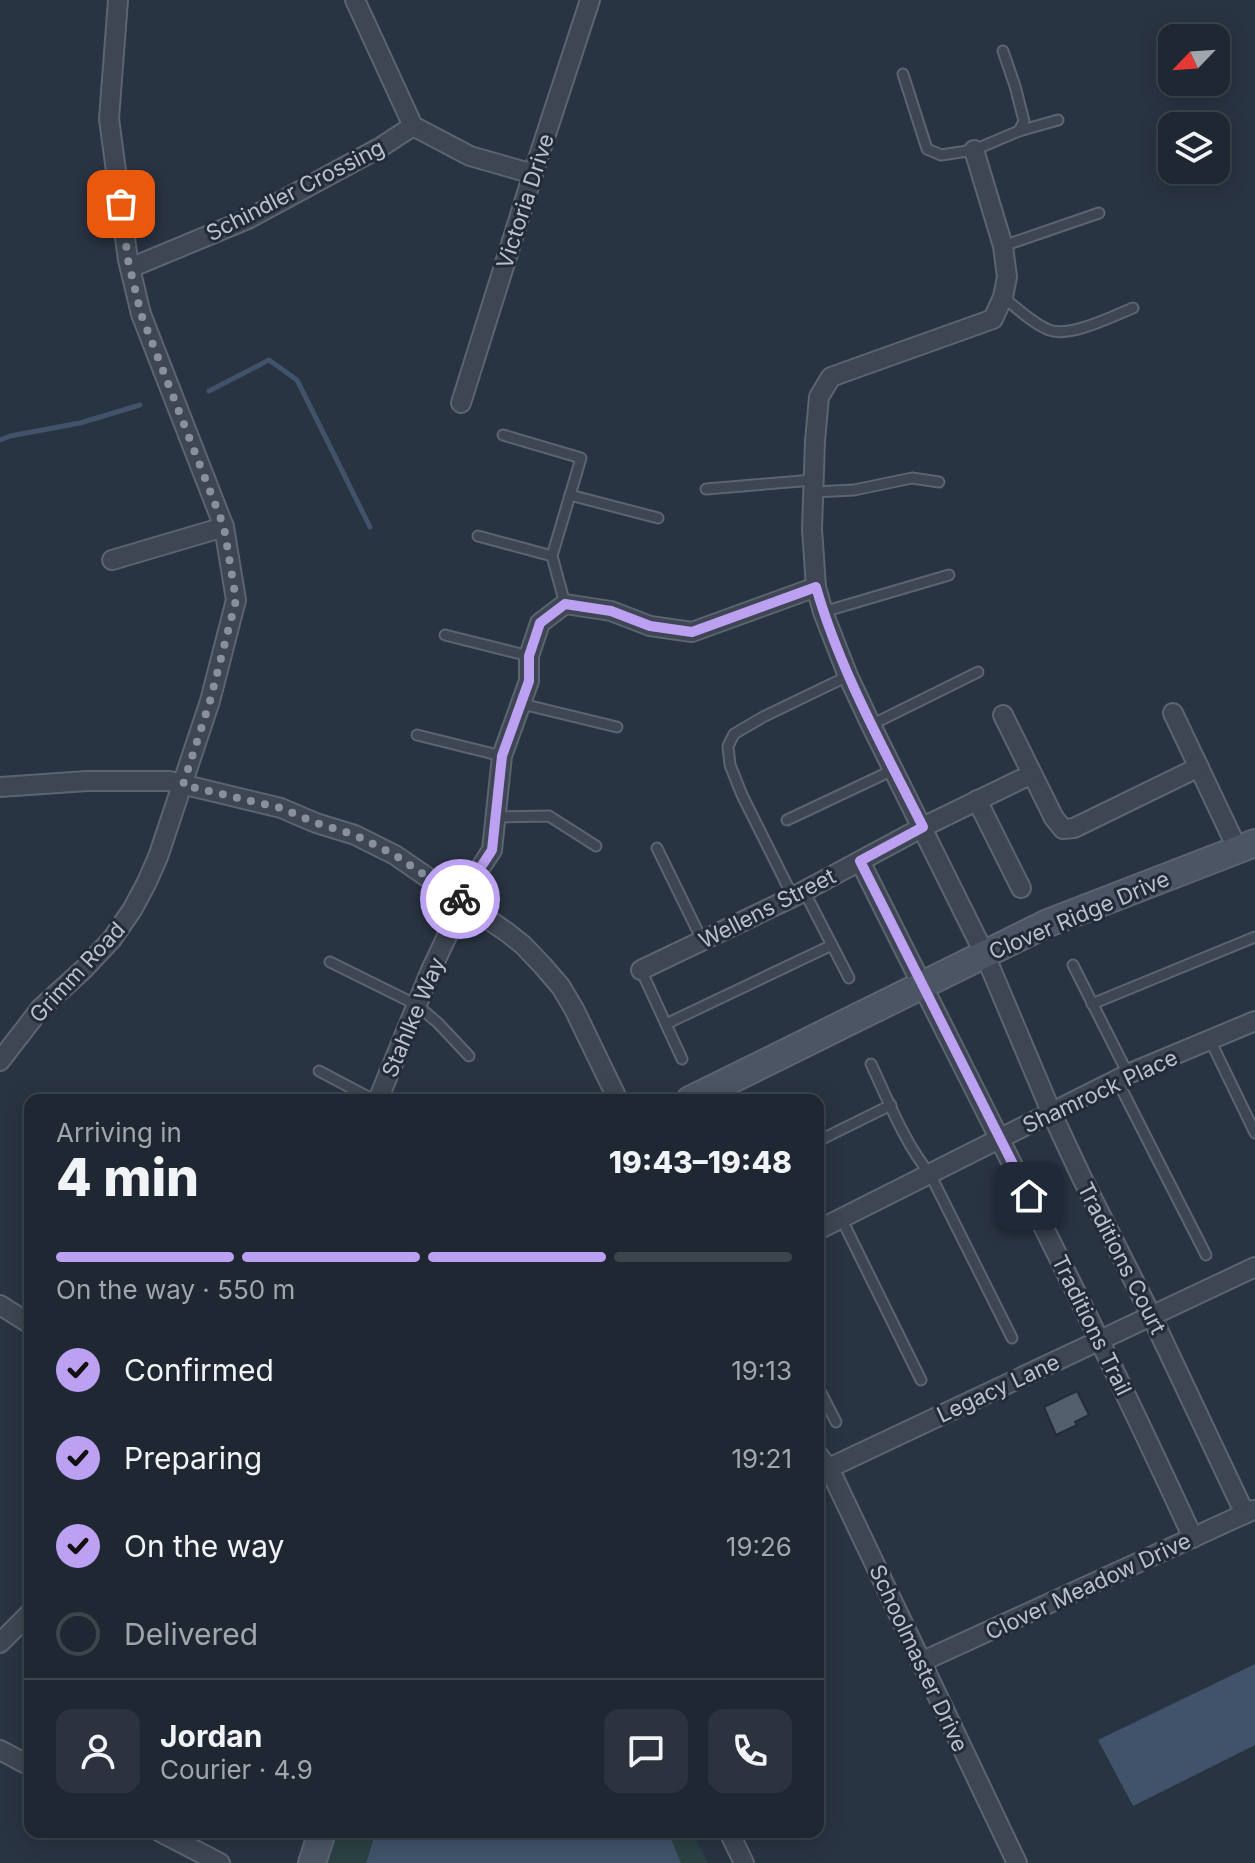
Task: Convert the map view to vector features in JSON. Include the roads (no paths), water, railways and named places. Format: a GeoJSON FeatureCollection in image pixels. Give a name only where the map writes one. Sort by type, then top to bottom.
{"type":"FeatureCollection","features":[{"type":"Feature","properties":{"kind":"street","name":"Grimm Road"},"geometry":{"type":"LineString","coordinates":[[0,1061],[41,1008],[112,939],[132,910],[158,857],[183,785],[210,701],[236,600],[224,527],[141,314],[130,268],[109,119],[118,0]]}},
{"type":"Feature","properties":{"kind":"street"},"geometry":{"type":"LineString","coordinates":[[355,0],[413,126],[470,156],[533,174]]}},
{"type":"Feature","properties":{"kind":"street","name":"Victoria Drive"},"geometry":{"type":"LineString","coordinates":[[461,403],[590,0]]}},
{"type":"Feature","properties":{"kind":"street","name":"Schindler Crossing"},"geometry":{"type":"LineString","coordinates":[[130,268],[248,219],[381,147],[413,126]]}},
{"type":"Feature","properties":{"kind":"street"},"geometry":{"type":"LineString","coordinates":[[974,150],[1003,246],[1007,277],[1003,297]]}},
{"type":"Feature","properties":{"kind":"street","name":"Traditions Court"},"geometry":{"type":"LineString","coordinates":[[1003,297],[993,319],[831,377],[819,397],[812,529],[816,587],[848,676],[985,955],[1081,1176],[1250,1512]]}},
{"type":"Feature","properties":{"kind":"street"},"geometry":{"type":"LineString","coordinates":[[112,560],[224,527]]}},
{"type":"Feature","properties":{"kind":"street"},"geometry":{"type":"LineString","coordinates":[[565,604],[611,611],[650,626],[692,632],[816,587]]}},
{"type":"Feature","properties":{"kind":"street","name":"Stahlke Way"},"geometry":{"type":"LineString","coordinates":[[379,1094],[456,917],[460,899],[492,850],[502,756],[529,681],[529,656],[540,623],[565,604]]}},
{"type":"Feature","properties":{"kind":"street"},"geometry":{"type":"LineString","coordinates":[[1173,713],[1199,767],[1247,846]]}},
{"type":"Feature","properties":{"kind":"street"},"geometry":{"type":"LineString","coordinates":[[1003,715],[1054,818],[1063,829],[1074,828],[1199,767]]}},
{"type":"Feature","properties":{"kind":"street","name":"Wellens Street"},"geometry":{"type":"LineString","coordinates":[[641,970],[799,894],[923,827],[1032,774]]}},
{"type":"Feature","properties":{"kind":"street"},"geometry":{"type":"LineString","coordinates":[[0,787],[87,781],[169,781],[281,808],[355,835],[395,855],[523,945],[561,987],[615,1094]]}},
{"type":"Feature","properties":{"kind":"street"},"geometry":{"type":"LineString","coordinates":[[977,800],[1021,888]]}},
{"type":"Feature","properties":{"kind":"street","name":"Clover Ridge Drive"},"geometry":{"type":"LineString","coordinates":[[702,1094],[1048,923],[1247,846]]}},
{"type":"Feature","properties":{"kind":"street","name":"Traditions Trail"},"geometry":{"type":"LineString","coordinates":[[860,861],[1100,1339],[1193,1538]]}},
{"type":"Feature","properties":{"kind":"street","name":"Shamrock Place"},"geometry":{"type":"LineString","coordinates":[[824,1227],[1122,1077],[1255,1021]]}},
{"type":"Feature","properties":{"kind":"street","name":"Legacy Lane"},"geometry":{"type":"LineString","coordinates":[[824,1462],[1255,1267]]}},
{"type":"Feature","properties":{"kind":"street"},"geometry":{"type":"LineString","coordinates":[[0,1305],[24,1320]]}},
{"type":"Feature","properties":{"kind":"street","name":"Schoolmaster Drive"},"geometry":{"type":"LineString","coordinates":[[824,1464],[1017,1863]]}},
{"type":"Feature","properties":{"kind":"street","name":"Clover Meadow Drive"},"geometry":{"type":"LineString","coordinates":[[921,1662],[1250,1512]]}},
{"type":"Feature","properties":{"kind":"street"},"geometry":{"type":"LineString","coordinates":[[0,1643],[24,1619]]}},
{"type":"Feature","properties":{"kind":"street"},"geometry":{"type":"LineString","coordinates":[[0,1750],[24,1763]]}},
{"type":"Feature","properties":{"kind":"street"},"geometry":{"type":"LineString","coordinates":[[172,1838],[220,1863]]}},
{"type":"Feature","properties":{"kind":"street"},"geometry":{"type":"LineString","coordinates":[[312,1863],[320,1838]]}},
{"type":"Feature","properties":{"kind":"street"},"geometry":{"type":"LineString","coordinates":[[732,1838],[744,1863]]}},
{"type":"Feature","properties":{"kind":"lane"},"geometry":{"type":"LineString","coordinates":[[1003,51],[1024,121],[1019,131]]}},
{"type":"Feature","properties":{"kind":"lane"},"geometry":{"type":"LineString","coordinates":[[903,74],[927,149],[941,155],[974,150],[1019,131],[1058,120]]}},
{"type":"Feature","properties":{"kind":"lane"},"geometry":{"type":"LineString","coordinates":[[1003,246],[1099,213]]}},
{"type":"Feature","properties":{"kind":"lane"},"geometry":{"type":"LineString","coordinates":[[1003,297],[1052,331],[1071,331],[1133,308]]}},
{"type":"Feature","properties":{"kind":"lane"},"geometry":{"type":"LineString","coordinates":[[503,435],[581,458],[552,556],[565,604]]}},
{"type":"Feature","properties":{"kind":"lane"},"geometry":{"type":"LineString","coordinates":[[706,489],[814,486],[854,490],[912,478],[939,482]]}},
{"type":"Feature","properties":{"kind":"lane"},"geometry":{"type":"LineString","coordinates":[[570,495],[658,518]]}},
{"type":"Feature","properties":{"kind":"lane"},"geometry":{"type":"LineString","coordinates":[[478,536],[552,556]]}},
{"type":"Feature","properties":{"kind":"lane"},"geometry":{"type":"LineString","coordinates":[[823,612],[949,575]]}},
{"type":"Feature","properties":{"kind":"lane"},"geometry":{"type":"LineString","coordinates":[[445,635],[529,656]]}},
{"type":"Feature","properties":{"kind":"lane"},"geometry":{"type":"LineString","coordinates":[[871,725],[978,672]]}},
{"type":"Feature","properties":{"kind":"lane"},"geometry":{"type":"LineString","coordinates":[[848,676],[734,734],[728,746],[730,765],[761,836],[832,945],[849,978]]}},
{"type":"Feature","properties":{"kind":"lane"},"geometry":{"type":"LineString","coordinates":[[522,704],[617,727]]}},
{"type":"Feature","properties":{"kind":"lane"},"geometry":{"type":"LineString","coordinates":[[417,735],[502,756]]}},
{"type":"Feature","properties":{"kind":"lane"},"geometry":{"type":"LineString","coordinates":[[787,820],[894,769]]}},
{"type":"Feature","properties":{"kind":"lane"},"geometry":{"type":"LineString","coordinates":[[495,817],[549,816],[596,846]]}},
{"type":"Feature","properties":{"kind":"lane"},"geometry":{"type":"LineString","coordinates":[[657,848],[702,940]]}},
{"type":"Feature","properties":{"kind":"lane"},"geometry":{"type":"LineString","coordinates":[[1092,1004],[1255,937]]}},
{"type":"Feature","properties":{"kind":"lane"},"geometry":{"type":"LineString","coordinates":[[666,1024],[832,945]]}},
{"type":"Feature","properties":{"kind":"lane"},"geometry":{"type":"LineString","coordinates":[[330,962],[417,1005],[469,1056]]}},
{"type":"Feature","properties":{"kind":"lane"},"geometry":{"type":"LineString","coordinates":[[1073,965],[1206,1255]]}},
{"type":"Feature","properties":{"kind":"lane"},"geometry":{"type":"LineString","coordinates":[[641,970],[682,1059]]}},
{"type":"Feature","properties":{"kind":"lane"},"geometry":{"type":"LineString","coordinates":[[1210,1040],[1255,1133]]}},
{"type":"Feature","properties":{"kind":"lane"},"geometry":{"type":"LineString","coordinates":[[871,1064],[1012,1338]]}},
{"type":"Feature","properties":{"kind":"lane"},"geometry":{"type":"LineString","coordinates":[[319,1071],[364,1094]]}},
{"type":"Feature","properties":{"kind":"lane"},"geometry":{"type":"LineString","coordinates":[[824,1138],[891,1105]]}},
{"type":"Feature","properties":{"kind":"lane"},"geometry":{"type":"LineString","coordinates":[[841,1218],[921,1380]]}},
{"type":"Feature","properties":{"kind":"lane"},"geometry":{"type":"LineString","coordinates":[[824,1399],[836,1422]]}},
{"type":"Feature","properties":{"kind":"water"},"geometry":{"type":"Polygon","coordinates":[[[1255,1664],[1255,1745],[1133,1806],[1098,1740],[1255,1664]]]}},
{"type":"Feature","properties":{"kind":"water"},"geometry":{"type":"Polygon","coordinates":[[[374,1838],[671,1838],[681,1863],[366,1863],[374,1838]]]}},
{"type":"Feature","properties":{"kind":"waterway"},"geometry":{"type":"LineString","coordinates":[[209,391],[269,360],[297,380],[370,527]]}},
{"type":"Feature","properties":{"kind":"waterway"},"geometry":{"type":"LineString","coordinates":[[0,440],[80,423],[140,405]]}}]}
